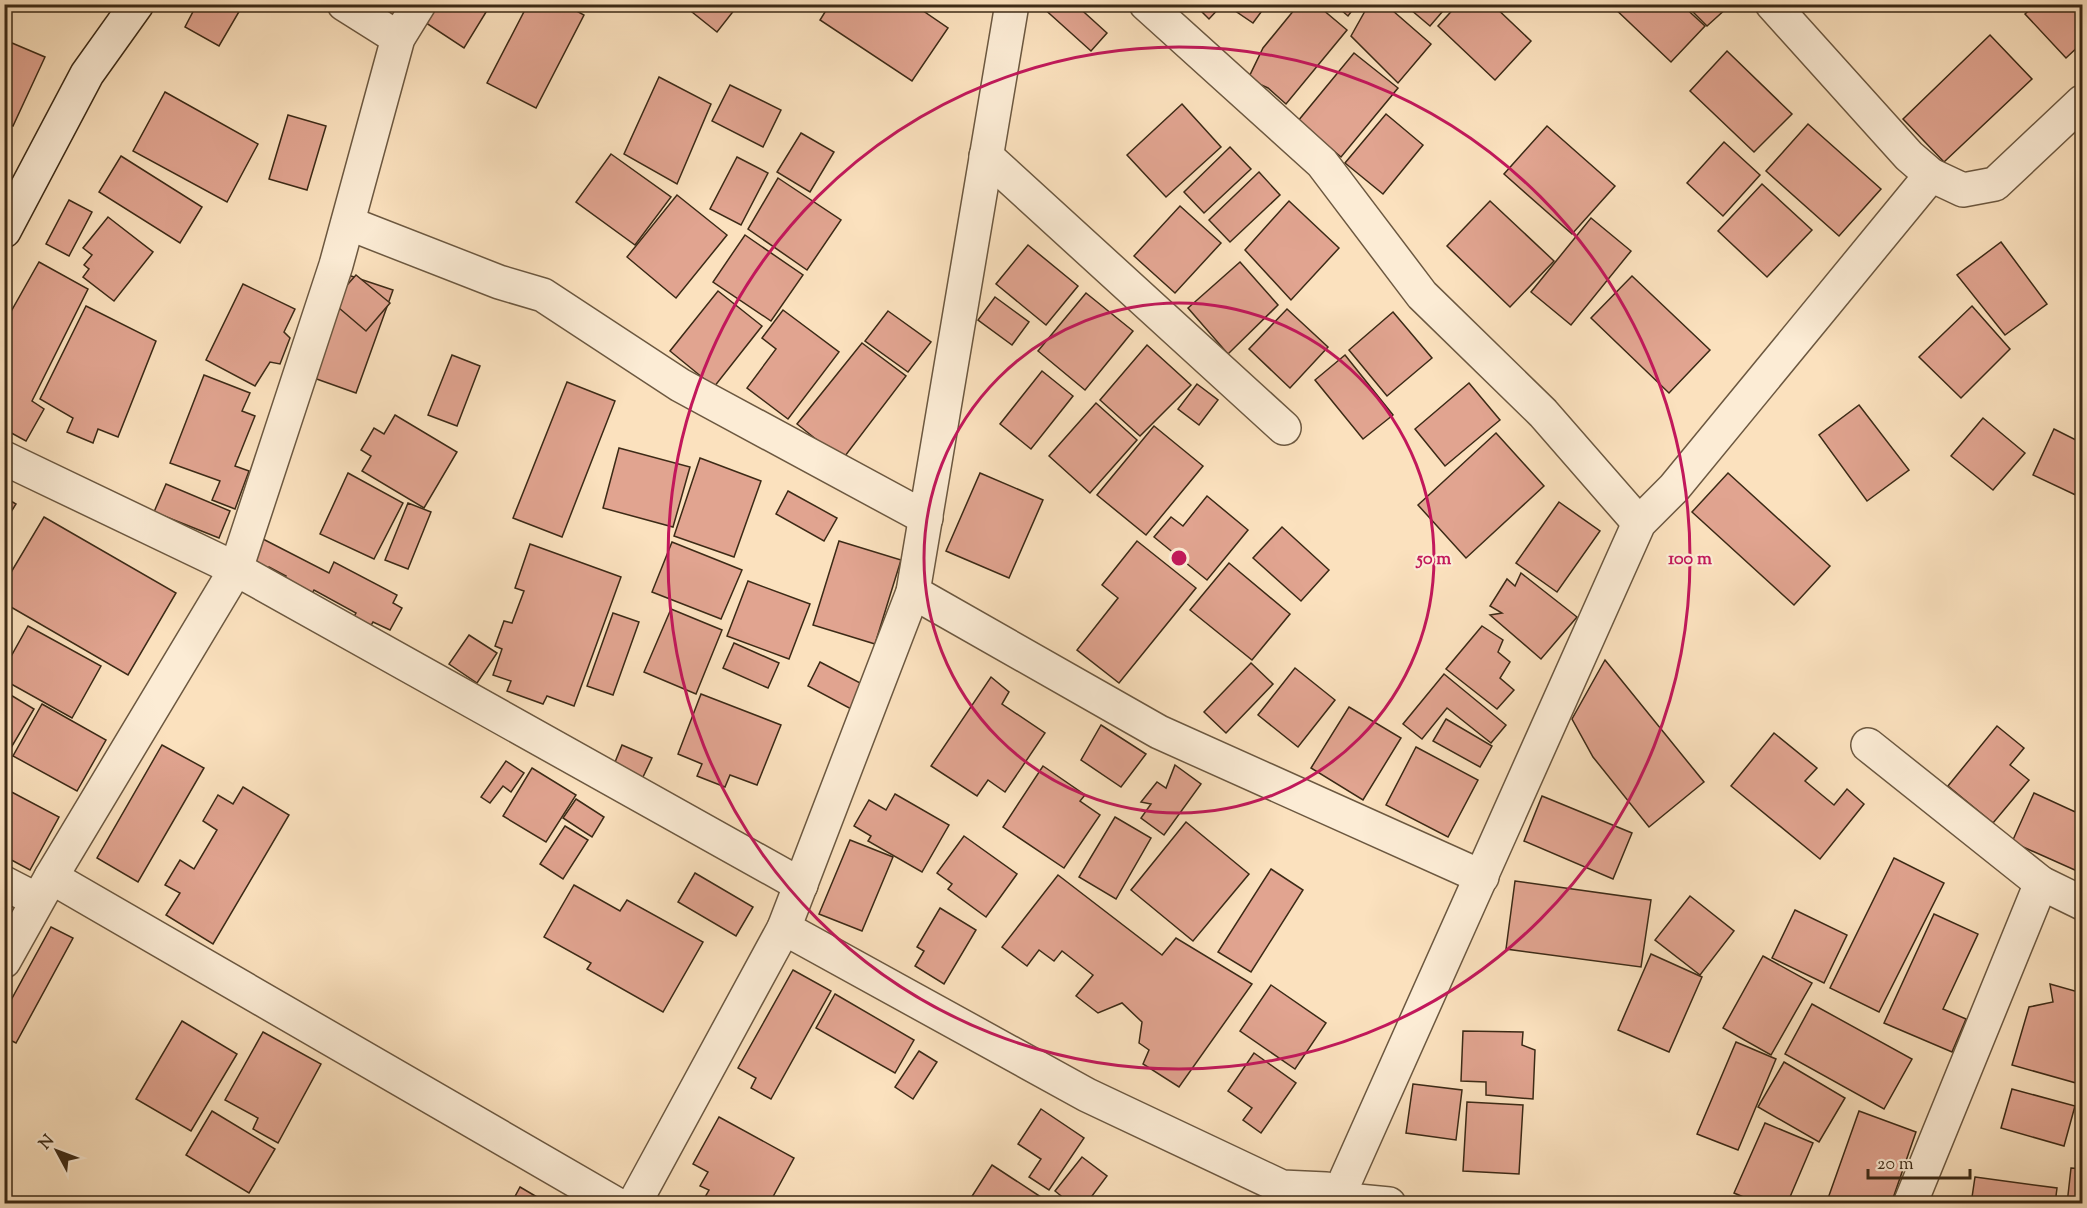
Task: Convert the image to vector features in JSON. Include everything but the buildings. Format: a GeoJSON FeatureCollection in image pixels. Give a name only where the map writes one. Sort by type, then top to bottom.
{"type":"FeatureCollection","features":[{"type":"Feature","properties":{"kind":"street"},"geometry":{"type":"LineString","coordinates":[[4,231],[87,74],[137,4]]}},
{"type":"Feature","properties":{"kind":"street"},"geometry":{"type":"LineString","coordinates":[[344,4],[398,38]]}},
{"type":"Feature","properties":{"kind":"street"},"geometry":{"type":"LineString","coordinates":[[4,961],[44,889],[236,569],[348,223],[398,38],[420,4]]}},
{"type":"Feature","properties":{"kind":"street"},"geometry":{"type":"LineString","coordinates":[[634,1203],[784,928],[913,592],[1012,4]]}},
{"type":"Feature","properties":{"kind":"street"},"geometry":{"type":"LineString","coordinates":[[1146,4],[1322,163],[1422,295],[1543,413],[1639,523]]}},
{"type":"Feature","properties":{"kind":"street"},"geometry":{"type":"LineString","coordinates":[[1774,5],[1909,156],[1931,175],[1963,190],[1995,184],[2082,102]]}},
{"type":"Feature","properties":{"kind":"street"},"geometry":{"type":"LineString","coordinates":[[987,156],[1284,428]]}},
{"type":"Feature","properties":{"kind":"street"},"geometry":{"type":"LineString","coordinates":[[1337,1199],[1639,523],[1674,488],[1931,175]]}},
{"type":"Feature","properties":{"kind":"street"},"geometry":{"type":"LineString","coordinates":[[348,223],[499,282],[543,295],[680,385],[926,518]]}},
{"type":"Feature","properties":{"kind":"street"},"geometry":{"type":"LineString","coordinates":[[4,458],[236,569],[801,885]]}},
{"type":"Feature","properties":{"kind":"street"},"geometry":{"type":"LineString","coordinates":[[913,592],[1159,732],[1482,877]]}},
{"type":"Feature","properties":{"kind":"street"},"geometry":{"type":"LineString","coordinates":[[1868,745],[2040,883],[2082,903]]}},
{"type":"Feature","properties":{"kind":"street"},"geometry":{"type":"LineString","coordinates":[[4,883],[44,889],[616,1203]]}},
{"type":"Feature","properties":{"kind":"street"},"geometry":{"type":"LineString","coordinates":[[1910,1203],[2040,883]]}},
{"type":"Feature","properties":{"kind":"street"},"geometry":{"type":"LineString","coordinates":[[784,928],[1087,1095],[1282,1187],[1326,1189],[1337,1199],[1389,1203]]}}]}
